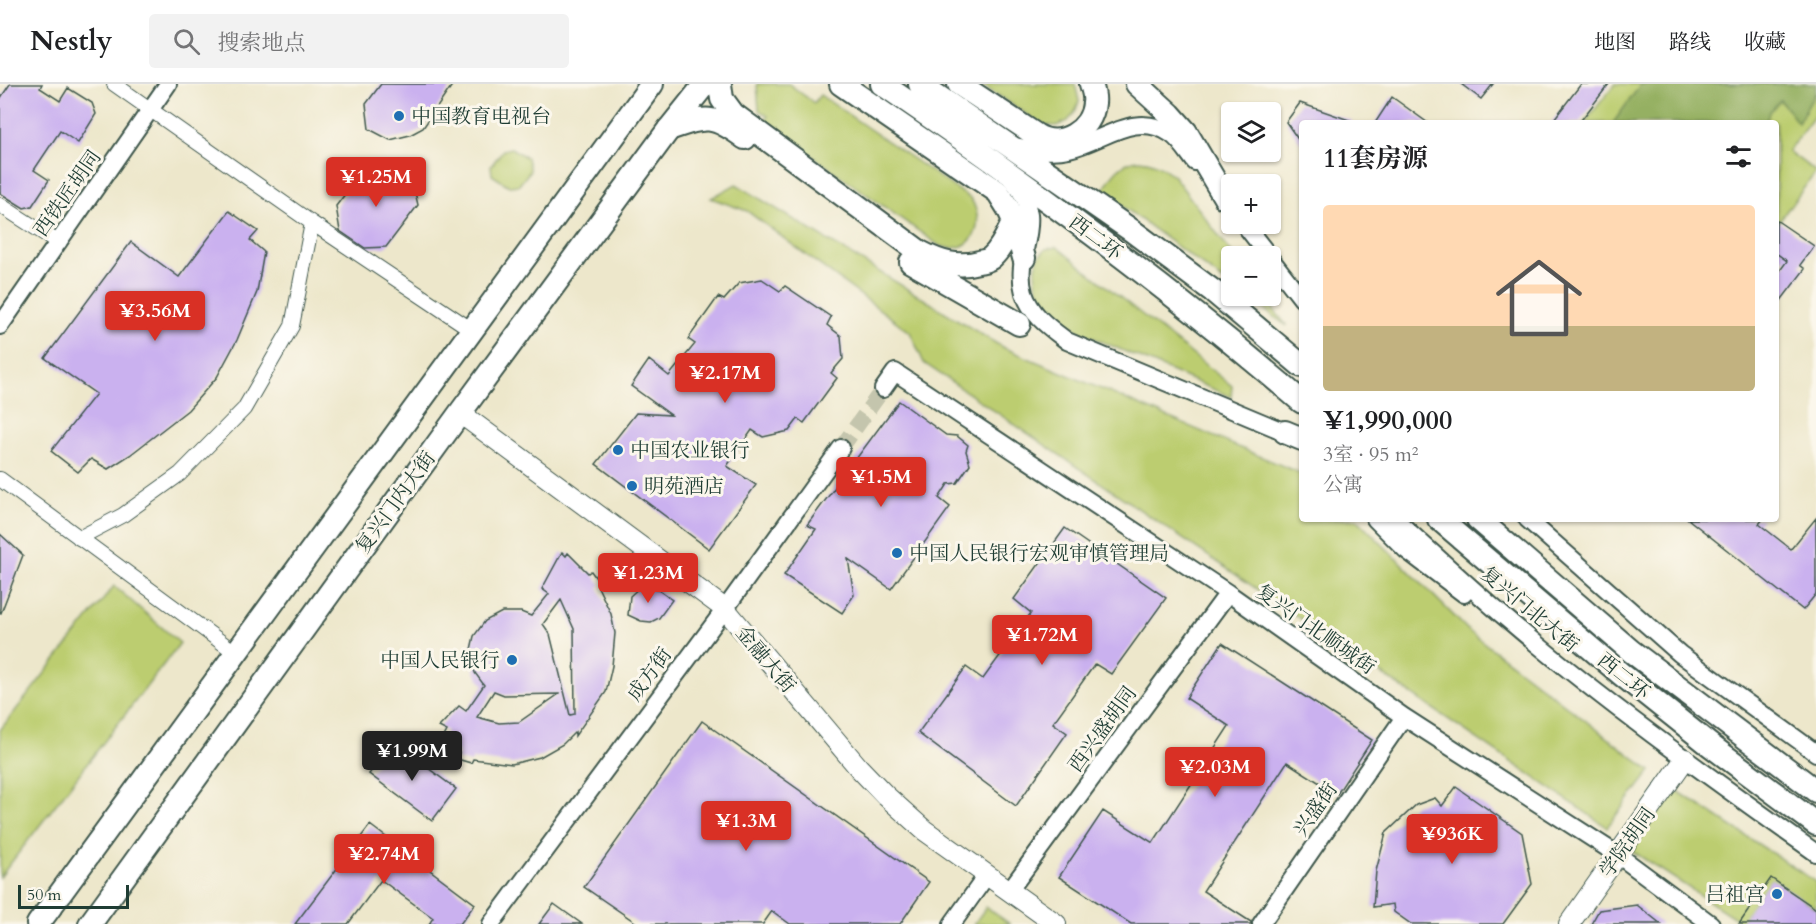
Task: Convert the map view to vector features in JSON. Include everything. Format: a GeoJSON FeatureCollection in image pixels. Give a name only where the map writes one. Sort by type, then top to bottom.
{"type":"FeatureCollection","features":[{"type":"Feature","properties":{"kind":"main road"},"geometry":{"type":"LineString","coordinates":[[634,108],[636,84]]}},
{"type":"Feature","properties":{"kind":"main road","name":"复兴门内大街"},"geometry":{"type":"LineString","coordinates":[[38,924],[652,84]]}},
{"type":"Feature","properties":{"kind":"main road","name":"复兴门内大街"},"geometry":{"type":"LineString","coordinates":[[90,924],[456,418],[669,129],[705,84]]}},
{"type":"Feature","properties":{"kind":"main road"},"geometry":{"type":"LineString","coordinates":[[720,84],[722,99],[733,114],[920,252],[936,261],[969,265],[990,259],[1004,242],[1014,221]]}},
{"type":"Feature","properties":{"kind":"main road"},"geometry":{"type":"LineString","coordinates":[[841,84],[998,192],[1014,221],[1024,258]]}},
{"type":"Feature","properties":{"kind":"main road","name":"西二环"},"geometry":{"type":"LineString","coordinates":[[882,84],[1131,230],[1213,291],[1299,363]]}},
{"type":"Feature","properties":{"kind":"main road","name":"西二环"},"geometry":{"type":"LineString","coordinates":[[920,84],[1299,399]]}},
{"type":"Feature","properties":{"kind":"main road"},"geometry":{"type":"LineString","coordinates":[[959,84],[1044,140],[1085,144]]}},
{"type":"Feature","properties":{"kind":"main road"},"geometry":{"type":"LineString","coordinates":[[1052,141],[1062,140],[1080,132],[1094,106],[1091,84]]}},
{"type":"Feature","properties":{"kind":"main road"},"geometry":{"type":"LineString","coordinates":[[1137,84],[1186,132],[1221,190]]}},
{"type":"Feature","properties":{"kind":"main road"},"geometry":{"type":"LineString","coordinates":[[669,129],[694,120],[712,119],[725,124],[912,262],[1019,324]]}},
{"type":"Feature","properties":{"kind":"main road"},"geometry":{"type":"LineString","coordinates":[[456,418],[721,613],[846,772],[915,837],[984,880],[1009,891],[1056,924]]}},
{"type":"Feature","properties":{"kind":"main road","name":"西二环"},"geometry":{"type":"LineString","coordinates":[[1443,522],[1620,674],[1816,824]]}},
{"type":"Feature","properties":{"kind":"main road","name":"西二环"},"geometry":{"type":"LineString","coordinates":[[1482,522],[1631,651],[1816,791]]}},
{"type":"Feature","properties":{"kind":"main road","name":"学院胡同"},"geometry":{"type":"LineString","coordinates":[[1569,924],[1685,759]]}},
{"type":"Feature","properties":{"kind":"main road"},"geometry":{"type":"LineString","coordinates":[[984,880],[1035,924]]}},
{"type":"Feature","properties":{"kind":"street"},"geometry":{"type":"LineString","coordinates":[[114,84],[312,223],[472,330]]}},
{"type":"Feature","properties":{"kind":"street","name":"西铁匠胡同"},"geometry":{"type":"LineString","coordinates":[[0,326],[168,84]]}},
{"type":"Feature","properties":{"kind":"street"},"geometry":{"type":"LineString","coordinates":[[1067,341],[1041,321],[1024,292],[1024,258],[1031,224],[1029,210],[1001,153],[1055,151],[1085,144],[1126,126],[1144,124],[1172,134],[1221,194]]}},
{"type":"Feature","properties":{"kind":"street"},"geometry":{"type":"LineString","coordinates":[[0,205],[58,243]]}},
{"type":"Feature","properties":{"kind":"street"},"geometry":{"type":"LineString","coordinates":[[79,538],[123,515],[180,474],[244,409],[292,326],[312,223]]}},
{"type":"Feature","properties":{"kind":"street"},"geometry":{"type":"LineString","coordinates":[[1252,234],[1261,246]]}},
{"type":"Feature","properties":{"kind":"street"},"geometry":{"type":"LineString","coordinates":[[1281,271],[1299,295]]}},
{"type":"Feature","properties":{"kind":"street"},"geometry":{"type":"LineString","coordinates":[[1019,324],[1067,341],[1296,438]]}},
{"type":"Feature","properties":{"kind":"street","name":"复兴门北顺城街"},"geometry":{"type":"LineString","coordinates":[[883,390],[895,372],[1228,593],[1404,717],[1618,855],[1711,924]]}},
{"type":"Feature","properties":{"kind":"street","name":"成方街"},"geometry":{"type":"LineString","coordinates":[[491,924],[841,448]]}},
{"type":"Feature","properties":{"kind":"street"},"geometry":{"type":"LineString","coordinates":[[0,479],[236,653]]}},
{"type":"Feature","properties":{"kind":"street"},"geometry":{"type":"LineString","coordinates":[[1378,522],[1406,550],[1473,601],[1549,653]]}},
{"type":"Feature","properties":{"kind":"street","name":"复兴门北大街"},"geometry":{"type":"LineString","coordinates":[[1398,522],[1508,620],[1549,653],[1685,759],[1816,853]]}},
{"type":"Feature","properties":{"kind":"street"},"geometry":{"type":"LineString","coordinates":[[1531,522],[1680,654],[1816,753]]}},
{"type":"Feature","properties":{"kind":"street"},"geometry":{"type":"LineString","coordinates":[[1545,522],[1553,529],[1567,552]]}},
{"type":"Feature","properties":{"kind":"street","name":"西兴盛胡同"},"geometry":{"type":"LineString","coordinates":[[1009,891],[1228,593]]}},
{"type":"Feature","properties":{"kind":"street","name":"兴盛街"},"geometry":{"type":"LineString","coordinates":[[1261,924],[1404,717]]}},
{"type":"Feature","properties":{"kind":"street"},"geometry":{"type":"LineString","coordinates":[[952,924],[984,880]]}},
{"type":"Feature","properties":{"kind":"green space"},"geometry":{"type":"Polygon","coordinates":[[[757,84],[789,84],[814,103],[820,95],[971,199],[976,209],[977,219],[974,236],[961,247],[940,246],[764,122],[768,116],[759,110],[757,84]]]}},
{"type":"Feature","properties":{"kind":"green space"},"geometry":{"type":"Polygon","coordinates":[[[981,84],[1075,84],[1079,101],[1068,121],[1056,126],[1043,125],[981,84]]]}},
{"type":"Feature","properties":{"kind":"green space"},"geometry":{"type":"Polygon","coordinates":[[[1615,84],[1816,84],[1816,114],[1788,151],[1816,172],[1779,221],[1779,120],[1586,120],[1615,84]]]}},
{"type":"Feature","properties":{"kind":"green space"},"geometry":{"type":"Polygon","coordinates":[[[1641,84],[1816,84],[1816,92],[1798,123],[1780,100],[1769,113],[1767,120],[1615,120],[1641,84]]]}},
{"type":"Feature","properties":{"kind":"green space"},"geometry":{"type":"Polygon","coordinates":[[[511,148],[527,158],[530,171],[519,185],[509,186],[492,175],[491,166],[503,150],[511,148]]]}},
{"type":"Feature","properties":{"kind":"green space"},"geometry":{"type":"Polygon","coordinates":[[[1136,160],[1147,161],[1173,175],[1226,246],[1221,246],[1221,279],[1106,194],[1105,187],[1114,173],[1136,160]]]}},
{"type":"Feature","properties":{"kind":"green space"},"geometry":{"type":"Polygon","coordinates":[[[736,184],[1002,347],[1299,473],[1299,522],[1360,522],[1470,632],[1651,771],[1607,827],[924,363],[910,332],[747,211],[711,198],[736,184]]]}},
{"type":"Feature","properties":{"kind":"green space"},"geometry":{"type":"Polygon","coordinates":[[[1057,247],[1232,386],[1231,397],[1082,333],[1057,316],[1037,289],[1035,273],[1038,257],[1046,249],[1057,247]]]}},
{"type":"Feature","properties":{"kind":"green space"},"geometry":{"type":"Polygon","coordinates":[[[1259,306],[1271,306],[1287,326],[1259,306]]]}},
{"type":"Feature","properties":{"kind":"green space"},"geometry":{"type":"Polygon","coordinates":[[[114,586],[180,643],[0,877],[0,730],[114,586]]]}},
{"type":"Feature","properties":{"kind":"green space"},"geometry":{"type":"Polygon","coordinates":[[[1673,788],[1816,882],[1816,909],[1771,879],[1741,922],[1632,851],[1673,788]]]}},
{"type":"Feature","properties":{"kind":"green space"},"geometry":{"type":"Polygon","coordinates":[[[986,907],[1010,924],[974,924],[986,907]]]}},
{"type":"Feature","properties":{"kind":"building"},"geometry":{"type":"Polygon","coordinates":[[[10,84],[42,84],[40,88],[60,101],[68,88],[92,103],[96,114],[78,143],[60,131],[34,170],[49,180],[32,206],[24,208],[0,193],[0,99],[10,84]]]}},
{"type":"Feature","properties":{"kind":"building","name":"中国教育电视台"},"geometry":{"type":"Polygon","coordinates":[[[381,84],[453,84],[423,128],[410,135],[390,140],[369,129],[366,104],[381,84]]]}},
{"type":"Feature","properties":{"kind":"building"},"geometry":{"type":"Polygon","coordinates":[[[1461,84],[1493,84],[1481,99],[1461,84]]]}},
{"type":"Feature","properties":{"kind":"building"},"geometry":{"type":"Polygon","coordinates":[[[1581,84],[1609,84],[1581,120],[1553,120],[1581,84]]]}},
{"type":"Feature","properties":{"kind":"building"},"geometry":{"type":"Polygon","coordinates":[[[1392,97],[1424,120],[1377,120],[1392,97]]]}},
{"type":"Feature","properties":{"kind":"building"},"geometry":{"type":"Polygon","coordinates":[[[1300,103],[1349,120],[1299,120],[1299,141],[1286,122],[1300,103]]]}},
{"type":"Feature","properties":{"kind":"building"},"geometry":{"type":"Polygon","coordinates":[[[365,168],[388,169],[414,188],[418,205],[386,247],[365,248],[340,231],[336,206],[365,168]]]}},
{"type":"Feature","properties":{"kind":"building"},"geometry":{"type":"Polygon","coordinates":[[[229,211],[258,231],[250,240],[264,252],[257,292],[237,340],[217,377],[188,410],[130,455],[108,469],[91,459],[78,472],[51,451],[96,394],[45,358],[131,242],[179,277],[229,211]]]}},
{"type":"Feature","properties":{"kind":"building"},"geometry":{"type":"Polygon","coordinates":[[[1779,222],[1814,246],[1800,265],[1805,269],[1779,303],[1779,272],[1787,261],[1779,255],[1779,222]]]}},
{"type":"Feature","properties":{"kind":"building"},"geometry":{"type":"Polygon","coordinates":[[[762,279],[780,291],[785,286],[831,317],[827,325],[841,336],[843,359],[831,373],[837,378],[804,423],[798,419],[789,431],[763,437],[752,430],[727,466],[756,485],[709,549],[596,464],[636,413],[671,415],[631,386],[649,360],[669,376],[695,344],[688,339],[718,297],[724,300],[739,283],[762,279]]]}},
{"type":"Feature","properties":{"kind":"building"},"geometry":{"type":"Polygon","coordinates":[[[899,401],[946,435],[957,436],[968,445],[966,451],[970,464],[957,483],[948,484],[939,498],[950,507],[891,589],[848,559],[854,595],[842,613],[784,575],[816,529],[807,525],[899,401]]]}},
{"type":"Feature","properties":{"kind":"building"},"geometry":{"type":"Polygon","coordinates":[[[1816,518],[1816,594],[1803,610],[1692,522],[1761,522],[1759,524],[1791,549],[1816,518]]]}},
{"type":"Feature","properties":{"kind":"building"},"geometry":{"type":"Polygon","coordinates":[[[1065,528],[1166,598],[1111,674],[1095,664],[1053,723],[1067,733],[1016,806],[918,733],[966,667],[983,679],[1031,613],[1014,599],[1065,528]]]}},
{"type":"Feature","properties":{"kind":"building"},"geometry":{"type":"Polygon","coordinates":[[[0,534],[23,555],[1,613],[0,613],[0,534]]]}},
{"type":"Feature","properties":{"kind":"building","name":"中国人民银行"},"geometry":{"type":"Polygon","coordinates":[[[562,552],[566,556],[568,553],[588,573],[591,571],[601,585],[598,587],[611,614],[615,633],[612,666],[606,692],[575,736],[575,732],[563,744],[540,757],[512,764],[473,759],[471,763],[457,759],[459,753],[440,744],[447,731],[439,727],[459,706],[466,711],[484,685],[475,673],[470,654],[474,636],[485,621],[502,612],[521,612],[531,616],[549,594],[542,589],[562,552]],[[561,600],[543,624],[550,634],[570,715],[575,714],[574,629],[561,600]],[[494,691],[477,717],[499,723],[519,722],[559,694],[504,695],[494,691]]]}},
{"type":"Feature","properties":{"kind":"building"},"geometry":{"type":"Polygon","coordinates":[[[640,587],[654,587],[672,600],[659,618],[651,622],[641,621],[628,615],[630,596],[640,587]]]}},
{"type":"Feature","properties":{"kind":"building"},"geometry":{"type":"Polygon","coordinates":[[[1222,643],[1372,740],[1337,794],[1287,762],[1203,891],[1251,924],[1131,924],[1059,877],[1103,811],[1153,843],[1229,726],[1186,698],[1222,643]]]}},
{"type":"Feature","properties":{"kind":"building"},"geometry":{"type":"Polygon","coordinates":[[[702,721],[929,882],[900,924],[790,924],[772,911],[763,924],[638,924],[584,887],[702,721]]]}},
{"type":"Feature","properties":{"kind":"building"},"geometry":{"type":"Polygon","coordinates":[[[393,742],[456,789],[432,821],[369,774],[393,742]]]}},
{"type":"Feature","properties":{"kind":"building"},"geometry":{"type":"Polygon","coordinates":[[[1456,787],[1522,833],[1532,884],[1503,924],[1411,924],[1394,912],[1393,904],[1373,907],[1376,871],[1386,833],[1416,805],[1435,798],[1442,806],[1456,787]]]}},
{"type":"Feature","properties":{"kind":"building"},"geometry":{"type":"Polygon","coordinates":[[[370,825],[475,904],[460,924],[429,924],[433,918],[381,880],[348,924],[295,924],[370,825]]]}},
{"type":"Feature","properties":{"kind":"building","name":"吕祖宫"},"geometry":{"type":"Polygon","coordinates":[[[1771,878],[1816,909],[1816,924],[1739,924],[1771,878]]]}},
{"type":"Feature","properties":{"kind":"building"},"geometry":{"type":"Polygon","coordinates":[[[554,904],[582,924],[539,924],[554,904]]]}},
{"type":"Feature","properties":{"kind":"building"},"geometry":{"type":"Polygon","coordinates":[[[1637,905],[1661,924],[1591,924],[1599,910],[1637,905]]]}},
{"type":"Feature","properties":{"kind":"tunnel"},"geometry":{"type":"LineString","coordinates":[[841,448],[883,389]]}},
{"type":"Feature","properties":{"kind":"place","name":"中国教育电视台"},"geometry":{"type":"Point","coordinates":[399,116]}},
{"type":"Feature","properties":{"kind":"place","name":"中国农业银行"},"geometry":{"type":"Point","coordinates":[618,450]}},
{"type":"Feature","properties":{"kind":"place","name":"明苑酒店"},"geometry":{"type":"Point","coordinates":[632,486]}},
{"type":"Feature","properties":{"kind":"place","name":"中国人民银行宏观审慎管理局"},"geometry":{"type":"Point","coordinates":[897,553]}},
{"type":"Feature","properties":{"kind":"place","name":"中国人民银行"},"geometry":{"type":"Point","coordinates":[512,660]}},
{"type":"Feature","properties":{"kind":"place","name":"吕祖宫"},"geometry":{"type":"Point","coordinates":[1777,894]}}]}
